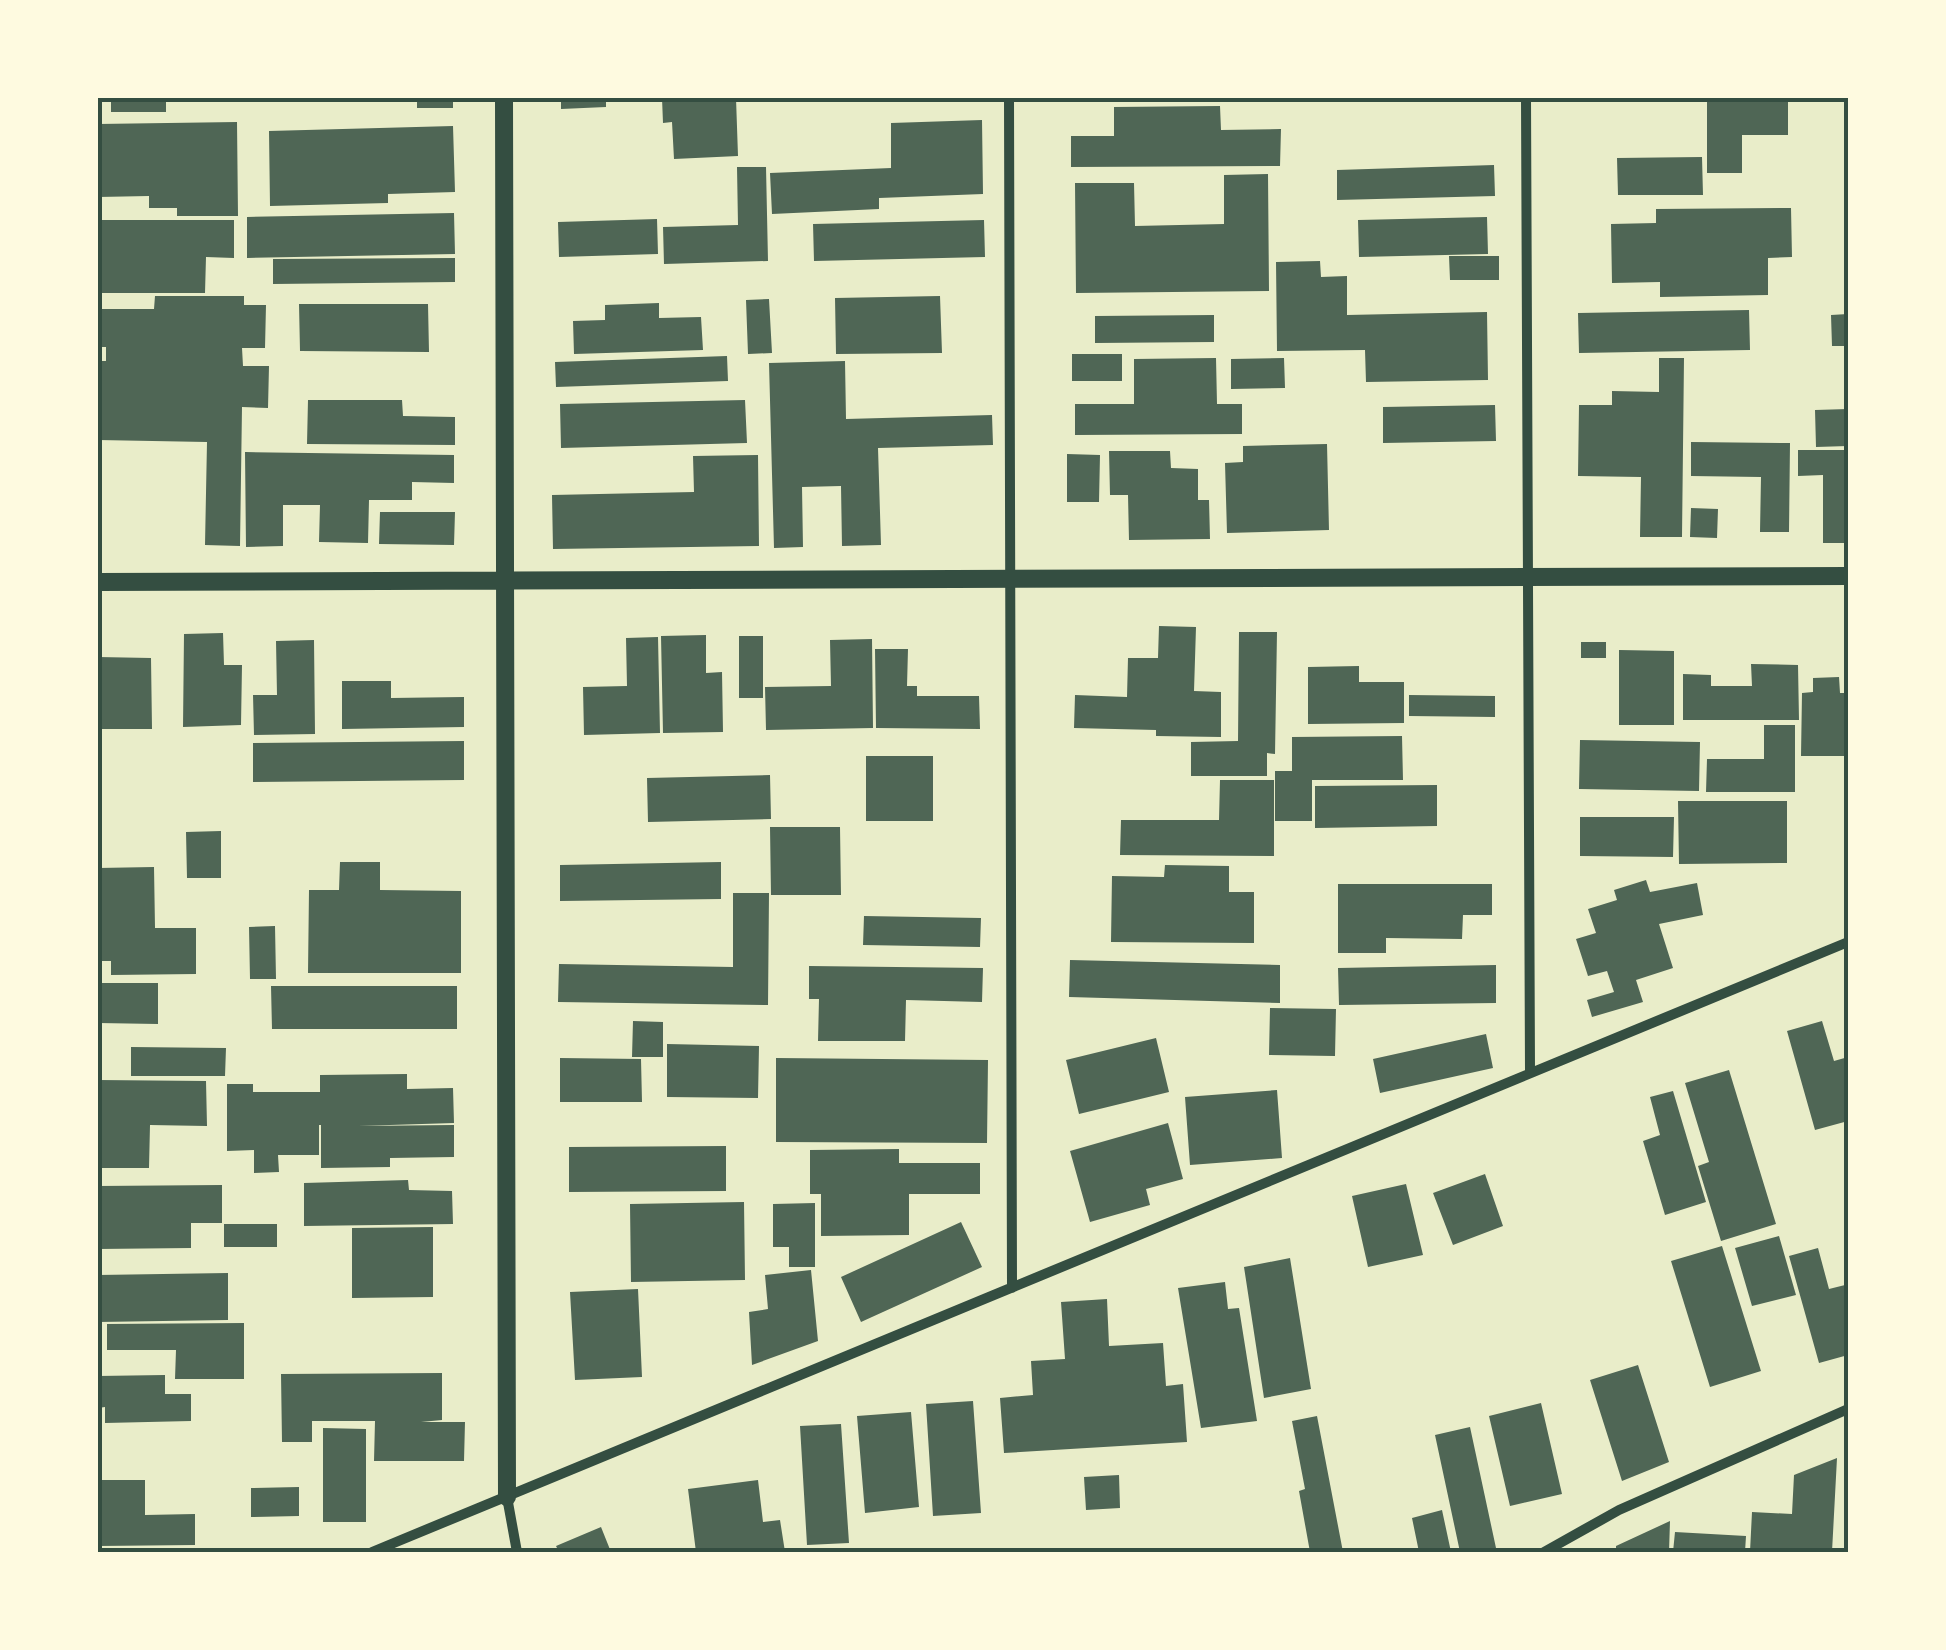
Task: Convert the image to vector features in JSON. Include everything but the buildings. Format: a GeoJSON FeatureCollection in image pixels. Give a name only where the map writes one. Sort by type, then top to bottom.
{"type":"FeatureCollection","features":[{"type":"Feature","properties":{"kind":"street"},"geometry":{"type":"LineString","coordinates":[[504,98],[507,1496],[517,1552]]}},
{"type":"Feature","properties":{"kind":"street"},"geometry":{"type":"LineString","coordinates":[[1009,98],[1012,1288]]}},
{"type":"Feature","properties":{"kind":"street"},"geometry":{"type":"LineString","coordinates":[[1526,98],[1530,1073]]}},
{"type":"Feature","properties":{"kind":"street"},"geometry":{"type":"LineString","coordinates":[[98,582],[1848,576]]}},
{"type":"Feature","properties":{"kind":"street"},"geometry":{"type":"LineString","coordinates":[[372,1552],[1848,942]]}},
{"type":"Feature","properties":{"kind":"street"},"geometry":{"type":"LineString","coordinates":[[1544,1552],[1619,1510],[1848,1409]]}}]}
